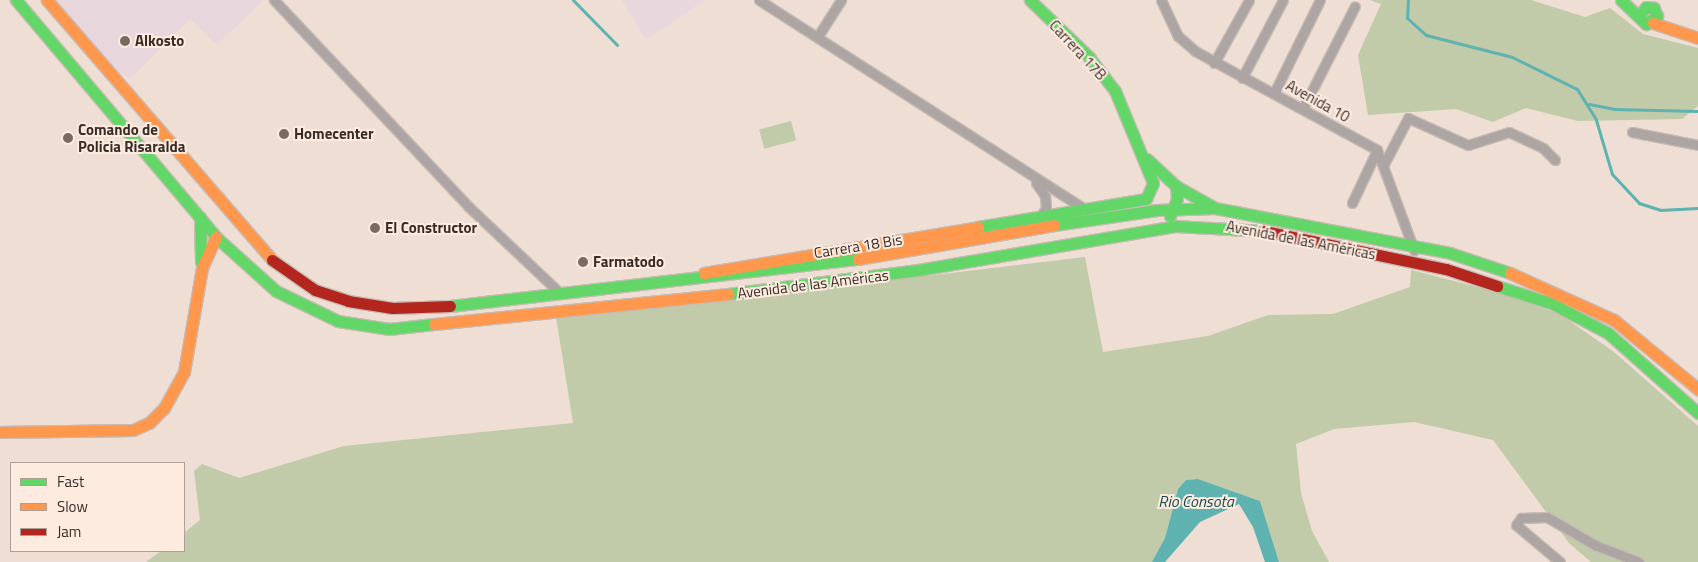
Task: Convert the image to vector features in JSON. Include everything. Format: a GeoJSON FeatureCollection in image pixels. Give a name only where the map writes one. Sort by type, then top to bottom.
{"type":"FeatureCollection","features":[{"type":"Feature","properties":{"kind":"main road","name":"Avenida de las Américas"},"geometry":{"type":"LineString","coordinates":[[16,0],[216,237],[276,291],[338,321],[390,329],[531,312],[749,292],[918,270],[1109,237],[1214,224],[1413,262],[1488,280],[1584,318],[1656,372],[1698,413]]}},
{"type":"Feature","properties":{"kind":"main road","name":"Avenida de las Américas"},"geometry":{"type":"LineString","coordinates":[[47,0],[215,200],[266,256],[295,279],[348,301],[392,308],[560,293],[844,262],[1105,217],[1174,209],[1215,208],[1415,246],[1489,264],[1589,305],[1630,332],[1698,389]]}},
{"type":"Feature","properties":{"kind":"main road","name":"Carrera 17B"},"geometry":{"type":"LineString","coordinates":[[1030,0],[1106,78],[1146,158],[1153,183],[1146,199],[1086,210]]}},
{"type":"Feature","properties":{"kind":"main road"},"geometry":{"type":"LineString","coordinates":[[1621,0],[1639,16],[1642,23],[1653,23],[1698,38]]}},
{"type":"Feature","properties":{"kind":"main road"},"geometry":{"type":"LineString","coordinates":[[1639,16],[1642,8],[1653,4],[1657,16],[1653,23]]}},
{"type":"Feature","properties":{"kind":"main road","name":"Carrera 17B"},"geometry":{"type":"LineString","coordinates":[[1146,158],[1176,186],[1215,208]]}},
{"type":"Feature","properties":{"kind":"main road"},"geometry":{"type":"LineString","coordinates":[[1109,237],[1160,222],[1174,209],[1176,186]]}},
{"type":"Feature","properties":{"kind":"main road","name":"Carrera 18 Bis"},"geometry":{"type":"LineString","coordinates":[[676,280],[739,264],[1086,210]]}},
{"type":"Feature","properties":{"kind":"main road"},"geometry":{"type":"LineString","coordinates":[[0,432],[133,430],[149,423],[164,408],[184,372],[202,268],[200,217]]}},
{"type":"Feature","properties":{"kind":"main road"},"geometry":{"type":"LineString","coordinates":[[918,270],[916,260],[923,254],[992,242],[1029,230]]}},
{"type":"Feature","properties":{"kind":"main road"},"geometry":{"type":"LineString","coordinates":[[202,268],[216,237]]}},
{"type":"Feature","properties":{"kind":"main road"},"geometry":{"type":"LineString","coordinates":[[531,312],[559,303],[560,293]]}},
{"type":"Feature","properties":{"kind":"street"},"geometry":{"type":"LineString","coordinates":[[274,0],[456,194],[560,293]]}},
{"type":"Feature","properties":{"kind":"street","name":"Carrera 18 Bis"},"geometry":{"type":"LineString","coordinates":[[759,0],[818,36],[1031,178],[1086,210],[1105,217]]}},
{"type":"Feature","properties":{"kind":"street"},"geometry":{"type":"LineString","coordinates":[[818,36],[841,0]]}},
{"type":"Feature","properties":{"kind":"street","name":"Avenida 10"},"geometry":{"type":"LineString","coordinates":[[1161,0],[1178,36],[1214,63],[1303,108],[1377,150]]}},
{"type":"Feature","properties":{"kind":"street"},"geometry":{"type":"LineString","coordinates":[[1214,63],[1248,0]]}},
{"type":"Feature","properties":{"kind":"street"},"geometry":{"type":"LineString","coordinates":[[1242,78],[1283,0]]}},
{"type":"Feature","properties":{"kind":"street"},"geometry":{"type":"LineString","coordinates":[[1274,93],[1320,0]]}},
{"type":"Feature","properties":{"kind":"street"},"geometry":{"type":"LineString","coordinates":[[1303,108],[1355,6]]}},
{"type":"Feature","properties":{"kind":"street"},"geometry":{"type":"LineString","coordinates":[[1384,164],[1408,118],[1468,145],[1509,132],[1543,148],[1555,160]]}},
{"type":"Feature","properties":{"kind":"street"},"geometry":{"type":"LineString","coordinates":[[1632,132],[1698,145]]}},
{"type":"Feature","properties":{"kind":"street"},"geometry":{"type":"LineString","coordinates":[[1377,150],[1415,246],[1413,262]]}},
{"type":"Feature","properties":{"kind":"street"},"geometry":{"type":"LineString","coordinates":[[1352,203],[1377,150]]}},
{"type":"Feature","properties":{"kind":"street","name":"Carrera 18 Bis"},"geometry":{"type":"LineString","coordinates":[[1031,178],[1045,196],[1041,217]]}},
{"type":"Feature","properties":{"kind":"street"},"geometry":{"type":"LineString","coordinates":[[1029,230],[1041,217]]}},
{"type":"Feature","properties":{"kind":"street"},"geometry":{"type":"LineString","coordinates":[[1560,562],[1516,525],[1527,514],[1547,517],[1595,545],[1639,562]]}},
{"type":"Feature","properties":{"kind":"shaded area","name":"Alkosto"},"geometry":{"type":"Polygon","coordinates":[[[47,0],[263,0],[217,45],[190,19],[130,79],[109,65],[47,0]]]}},
{"type":"Feature","properties":{"kind":"shaded area"},"geometry":{"type":"Polygon","coordinates":[[[622,0],[705,0],[646,40],[622,0]]]}},
{"type":"Feature","properties":{"kind":"green space"},"geometry":{"type":"Polygon","coordinates":[[[1370,0],[1531,0],[1585,17],[1610,8],[1643,34],[1698,48],[1698,106],[1682,119],[1578,121],[1526,108],[1493,122],[1456,109],[1368,115],[1358,55],[1381,4],[1370,0]]]}},
{"type":"Feature","properties":{"kind":"green space"},"geometry":{"type":"Polygon","coordinates":[[[791,121],[796,140],[764,149],[759,130],[791,121]]]}},
{"type":"Feature","properties":{"kind":"green space"},"geometry":{"type":"Polygon","coordinates":[[[1085,257],[1103,352],[1208,336],[1268,315],[1333,314],[1410,287],[1411,270],[1513,296],[1561,315],[1614,352],[1698,426],[1698,562],[1591,562],[1569,543],[1493,440],[1414,422],[1334,429],[1296,444],[1301,493],[1312,531],[1329,562],[1279,562],[1260,501],[1198,479],[1186,480],[1178,489],[1165,538],[1153,562],[146,562],[160,552],[185,552],[185,532],[200,520],[194,471],[202,464],[239,478],[344,446],[573,423],[555,311],[859,284],[1085,257]]]}},
{"type":"Feature","properties":{"kind":"water","name":"Rio Consota"},"geometry":{"type":"Polygon","coordinates":[[[1198,479],[1260,501],[1279,562],[1265,562],[1253,527],[1239,504],[1200,522],[1165,562],[1152,562],[1165,538],[1178,489],[1186,480],[1198,479]]]}},
{"type":"Feature","properties":{"kind":"waterway"},"geometry":{"type":"LineString","coordinates":[[573,0],[617,45]]}},
{"type":"Feature","properties":{"kind":"waterway"},"geometry":{"type":"LineString","coordinates":[[1408,0],[1407,18],[1426,35],[1512,57],[1577,89],[1596,120],[1612,174],[1639,203],[1660,210],[1698,208]]}},
{"type":"Feature","properties":{"kind":"waterway"},"geometry":{"type":"LineString","coordinates":[[1589,104],[1614,109],[1698,111]]}},
{"type":"Feature","properties":{"kind":"traffic: fast"},"geometry":{"type":"LineString","coordinates":[[16,0],[216,237],[276,291],[338,321],[389,329],[434,324]]}},
{"type":"Feature","properties":{"kind":"traffic: fast"},"geometry":{"type":"LineString","coordinates":[[978,227],[1146,199],[1153,183],[1115,91],[1089,57],[1030,0]]}},
{"type":"Feature","properties":{"kind":"traffic: fast"},"geometry":{"type":"LineString","coordinates":[[1621,0],[1646,24],[1657,16],[1654,8],[1646,7],[1639,16]]}},
{"type":"Feature","properties":{"kind":"traffic: fast"},"geometry":{"type":"LineString","coordinates":[[1147,159],[1176,186],[1215,208]]}},
{"type":"Feature","properties":{"kind":"traffic: fast"},"geometry":{"type":"LineString","coordinates":[[1170,216],[1177,199],[1176,186]]}},
{"type":"Feature","properties":{"kind":"traffic: fast"},"geometry":{"type":"LineString","coordinates":[[1054,225],[1157,210],[1215,208],[1450,253],[1510,273]]}},
{"type":"Feature","properties":{"kind":"traffic: fast"},"geometry":{"type":"LineString","coordinates":[[200,217],[201,262]]}},
{"type":"Feature","properties":{"kind":"traffic: fast"},"geometry":{"type":"LineString","coordinates":[[728,294],[918,270],[1176,226],[1264,231]]}},
{"type":"Feature","properties":{"kind":"traffic: fast"},"geometry":{"type":"LineString","coordinates":[[450,306],[858,259]]}},
{"type":"Feature","properties":{"kind":"traffic: fast"},"geometry":{"type":"LineString","coordinates":[[1497,286],[1551,303],[1608,333],[1698,413]]}},
{"type":"Feature","properties":{"kind":"traffic: slow"},"geometry":{"type":"LineString","coordinates":[[47,0],[272,260]]}},
{"type":"Feature","properties":{"kind":"traffic: slow"},"geometry":{"type":"LineString","coordinates":[[1653,23],[1698,38]]}},
{"type":"Feature","properties":{"kind":"traffic: slow"},"geometry":{"type":"LineString","coordinates":[[858,259],[1054,225]]}},
{"type":"Feature","properties":{"kind":"traffic: slow"},"geometry":{"type":"LineString","coordinates":[[704,273],[978,227]]}},
{"type":"Feature","properties":{"kind":"traffic: slow"},"geometry":{"type":"LineString","coordinates":[[0,432],[133,430],[149,423],[164,408],[184,372],[202,268],[216,237]]}},
{"type":"Feature","properties":{"kind":"traffic: slow"},"geometry":{"type":"LineString","coordinates":[[1510,273],[1614,320],[1698,389]]}},
{"type":"Feature","properties":{"kind":"traffic: slow"},"geometry":{"type":"LineString","coordinates":[[434,324],[728,294]]}},
{"type":"Feature","properties":{"kind":"traffic: jam"},"geometry":{"type":"LineString","coordinates":[[1264,231],[1446,269],[1497,286]]}},
{"type":"Feature","properties":{"kind":"traffic: jam"},"geometry":{"type":"LineString","coordinates":[[272,260],[315,290],[348,301],[392,308],[450,306]]}},
{"type":"Feature","properties":{"kind":"place","name":"Alkosto"},"geometry":{"type":"Point","coordinates":[125,41]}},
{"type":"Feature","properties":{"kind":"place","name":"Homecenter"},"geometry":{"type":"Point","coordinates":[284,134]}},
{"type":"Feature","properties":{"kind":"place","name":"Comando de Policia Risaralda"},"geometry":{"type":"Point","coordinates":[68,138]}},
{"type":"Feature","properties":{"kind":"place","name":"El Constructor"},"geometry":{"type":"Point","coordinates":[375,228]}},
{"type":"Feature","properties":{"kind":"place","name":"Farmatodo"},"geometry":{"type":"Point","coordinates":[583,262]}}]}
